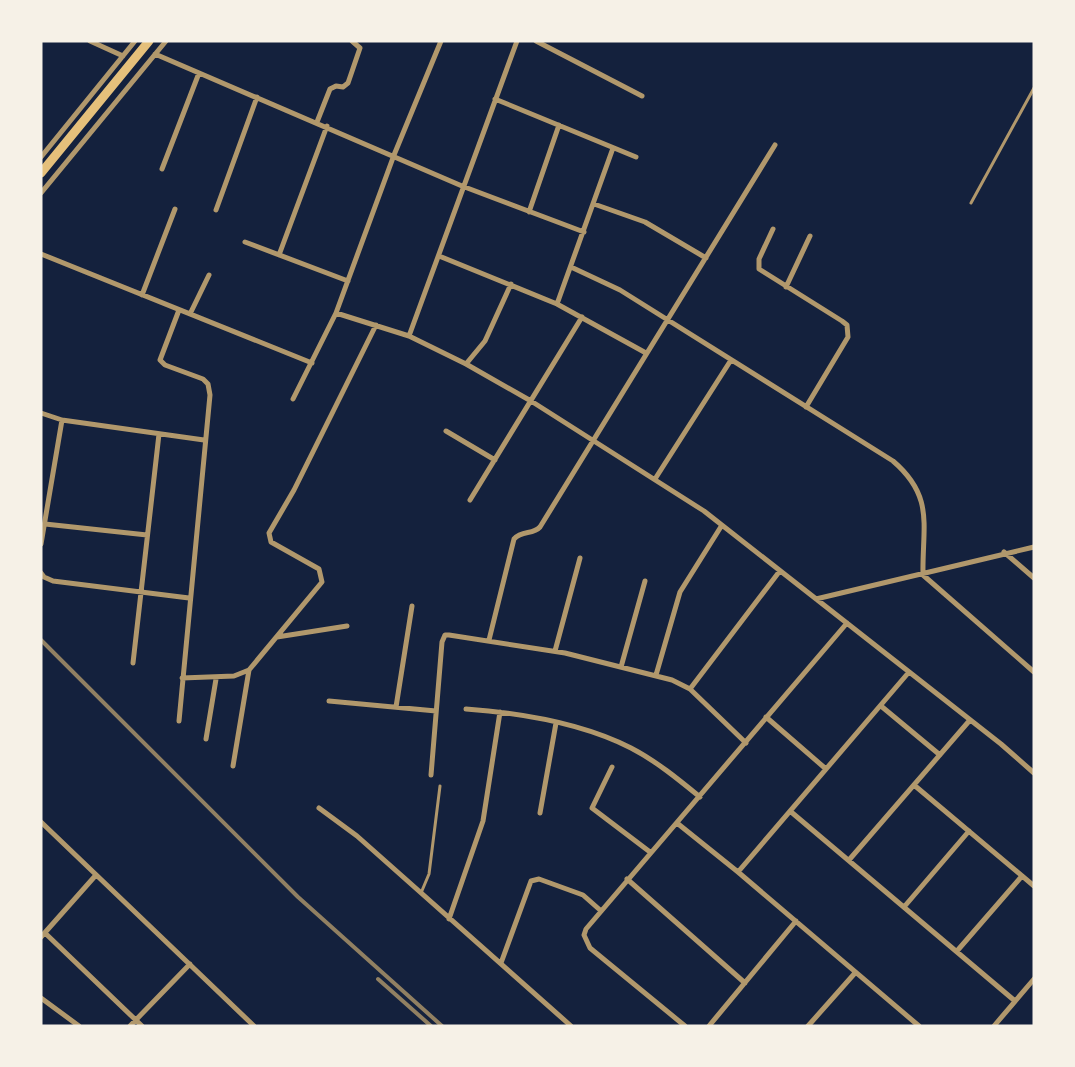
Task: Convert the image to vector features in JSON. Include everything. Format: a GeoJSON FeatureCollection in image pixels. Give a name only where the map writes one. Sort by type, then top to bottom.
{"type":"FeatureCollection","features":[{"type":"Feature","properties":{"kind":"main road"},"geometry":{"type":"LineString","coordinates":[[42,172],[149,41]]}},
{"type":"Feature","properties":{"kind":"street"},"geometry":{"type":"LineString","coordinates":[[90,41],[123,56]]}},
{"type":"Feature","properties":{"kind":"street"},"geometry":{"type":"LineString","coordinates":[[41,157],[135,41]]}},
{"type":"Feature","properties":{"kind":"street"},"geometry":{"type":"LineString","coordinates":[[41,193],[166,41]]}},
{"type":"Feature","properties":{"kind":"street"},"geometry":{"type":"LineString","coordinates":[[317,122],[330,89],[336,86],[343,87],[348,83],[360,48],[352,41]]}},
{"type":"Feature","properties":{"kind":"street"},"geometry":{"type":"LineString","coordinates":[[293,399],[336,313],[394,155],[441,41]]}},
{"type":"Feature","properties":{"kind":"street"},"geometry":{"type":"LineString","coordinates":[[409,336],[439,256],[462,186],[517,41]]}},
{"type":"Feature","properties":{"kind":"street"},"geometry":{"type":"LineString","coordinates":[[536,41],[642,96]]}},
{"type":"Feature","properties":{"kind":"street"},"geometry":{"type":"LineString","coordinates":[[155,54],[327,126],[462,186],[584,232]]}},
{"type":"Feature","properties":{"kind":"street"},"geometry":{"type":"LineString","coordinates":[[162,169],[199,73]]}},
{"type":"Feature","properties":{"kind":"street"},"geometry":{"type":"LineString","coordinates":[[216,210],[257,97]]}},
{"type":"Feature","properties":{"kind":"street"},"geometry":{"type":"LineString","coordinates":[[495,99],[636,157]]}},
{"type":"Feature","properties":{"kind":"street"},"geometry":{"type":"LineString","coordinates":[[529,212],[559,125]]}},
{"type":"Feature","properties":{"kind":"street"},"geometry":{"type":"LineString","coordinates":[[278,255],[327,126]]}},
{"type":"Feature","properties":{"kind":"street"},"geometry":{"type":"LineString","coordinates":[[489,640],[514,538],[522,533],[538,530],[775,146]]}},
{"type":"Feature","properties":{"kind":"street"},"geometry":{"type":"LineString","coordinates":[[557,304],[613,148]]}},
{"type":"Feature","properties":{"kind":"street"},"geometry":{"type":"LineString","coordinates":[[594,204],[645,222],[706,258]]}},
{"type":"Feature","properties":{"kind":"street"},"geometry":{"type":"LineString","coordinates":[[142,295],[175,210]]}},
{"type":"Feature","properties":{"kind":"street"},"geometry":{"type":"LineString","coordinates":[[773,229],[759,260],[759,269],[842,320],[848,332],[848,337],[806,406]]}},
{"type":"Feature","properties":{"kind":"street"},"geometry":{"type":"LineString","coordinates":[[786,287],[810,236]]}},
{"type":"Feature","properties":{"kind":"street"},"geometry":{"type":"LineString","coordinates":[[245,242],[348,281]]}},
{"type":"Feature","properties":{"kind":"street"},"geometry":{"type":"LineString","coordinates":[[41,254],[312,363]]}},
{"type":"Feature","properties":{"kind":"street"},"geometry":{"type":"LineString","coordinates":[[439,256],[557,304],[646,353]]}},
{"type":"Feature","properties":{"kind":"street"},"geometry":{"type":"LineString","coordinates":[[571,267],[620,290],[893,461],[918,488],[922,504],[923,575],[1034,672]]}},
{"type":"Feature","properties":{"kind":"street"},"geometry":{"type":"LineString","coordinates":[[190,314],[209,275]]}},
{"type":"Feature","properties":{"kind":"street"},"geometry":{"type":"LineString","coordinates":[[466,364],[485,340],[511,284]]}},
{"type":"Feature","properties":{"kind":"street"},"geometry":{"type":"LineString","coordinates":[[179,310],[160,360],[164,365],[203,379],[208,384],[210,395],[204,440],[179,721]]}},
{"type":"Feature","properties":{"kind":"street"},"geometry":{"type":"LineString","coordinates":[[336,313],[409,336],[466,364],[531,401],[655,479],[722,525],[779,572],[970,720],[1034,773]]}},
{"type":"Feature","properties":{"kind":"street"},"geometry":{"type":"LineString","coordinates":[[470,500],[582,318]]}},
{"type":"Feature","properties":{"kind":"street"},"geometry":{"type":"LineString","coordinates":[[182,678],[216,679],[234,676],[249,670],[322,582],[319,568],[271,542],[269,533],[294,490],[376,325]]}},
{"type":"Feature","properties":{"kind":"street"},"geometry":{"type":"LineString","coordinates":[[655,479],[731,360]]}},
{"type":"Feature","properties":{"kind":"street"},"geometry":{"type":"LineString","coordinates":[[41,413],[62,420],[204,440]]}},
{"type":"Feature","properties":{"kind":"street"},"geometry":{"type":"LineString","coordinates":[[41,544],[62,420]]}},
{"type":"Feature","properties":{"kind":"street"},"geometry":{"type":"LineString","coordinates":[[446,431],[495,460]]}},
{"type":"Feature","properties":{"kind":"street"},"geometry":{"type":"LineString","coordinates":[[133,663],[158,434]]}},
{"type":"Feature","properties":{"kind":"street"},"geometry":{"type":"LineString","coordinates":[[41,501],[49,503]]}},
{"type":"Feature","properties":{"kind":"street"},"geometry":{"type":"LineString","coordinates":[[45,524],[147,535]]}},
{"type":"Feature","properties":{"kind":"street"},"geometry":{"type":"LineString","coordinates":[[656,675],[680,592],[722,525]]}},
{"type":"Feature","properties":{"kind":"street"},"geometry":{"type":"LineString","coordinates":[[816,600],[1034,546]]}},
{"type":"Feature","properties":{"kind":"street"},"geometry":{"type":"LineString","coordinates":[[1004,552],[1034,578]]}},
{"type":"Feature","properties":{"kind":"street"},"geometry":{"type":"LineString","coordinates":[[555,651],[580,558]]}},
{"type":"Feature","properties":{"kind":"street"},"geometry":{"type":"LineString","coordinates":[[690,689],[779,572]]}},
{"type":"Feature","properties":{"kind":"street"},"geometry":{"type":"LineString","coordinates":[[41,573],[44,577],[53,580],[189,598]]}},
{"type":"Feature","properties":{"kind":"street"},"geometry":{"type":"LineString","coordinates":[[621,667],[645,581]]}},
{"type":"Feature","properties":{"kind":"street"},"geometry":{"type":"LineString","coordinates":[[396,707],[412,606]]}},
{"type":"Feature","properties":{"kind":"street"},"geometry":{"type":"LineString","coordinates":[[684,1026],[586,942],[584,935],[586,929],[600,910],[700,797],[847,623]]}},
{"type":"Feature","properties":{"kind":"street"},"geometry":{"type":"LineString","coordinates":[[277,637],[347,626]]}},
{"type":"Feature","properties":{"kind":"street"},"geometry":{"type":"LineString","coordinates":[[431,775],[443,638],[449,635],[555,651],[656,675],[690,689],[746,742]]}},
{"type":"Feature","properties":{"kind":"street"},"geometry":{"type":"LineString","coordinates":[[233,766],[249,670]]}},
{"type":"Feature","properties":{"kind":"street"},"geometry":{"type":"LineString","coordinates":[[738,872],[909,672]]}},
{"type":"Feature","properties":{"kind":"street"},"geometry":{"type":"LineString","coordinates":[[206,739],[216,679]]}},
{"type":"Feature","properties":{"kind":"street"},"geometry":{"type":"LineString","coordinates":[[329,701],[436,711]]}},
{"type":"Feature","properties":{"kind":"street"},"geometry":{"type":"LineString","coordinates":[[881,706],[940,756]]}},
{"type":"Feature","properties":{"kind":"street"},"geometry":{"type":"LineString","coordinates":[[466,709],[500,712],[556,723],[596,734],[630,748],[662,766],[700,797]]}},
{"type":"Feature","properties":{"kind":"street"},"geometry":{"type":"LineString","coordinates":[[449,918],[483,822],[500,712]]}},
{"type":"Feature","properties":{"kind":"street"},"geometry":{"type":"LineString","coordinates":[[766,717],[826,769]]}},
{"type":"Feature","properties":{"kind":"street"},"geometry":{"type":"LineString","coordinates":[[849,860],[970,720]]}},
{"type":"Feature","properties":{"kind":"street"},"geometry":{"type":"LineString","coordinates":[[540,813],[556,723]]}},
{"type":"Feature","properties":{"kind":"street"},"geometry":{"type":"LineString","coordinates":[[612,767],[592,808],[650,852]]}},
{"type":"Feature","properties":{"kind":"street"},"geometry":{"type":"LineString","coordinates":[[914,785],[1034,886]]}},
{"type":"Feature","properties":{"kind":"street"},"geometry":{"type":"LineString","coordinates":[[319,808],[357,836],[571,1026]]}},
{"type":"Feature","properties":{"kind":"street"},"geometry":{"type":"LineString","coordinates":[[790,811],[1015,1001]]}},
{"type":"Feature","properties":{"kind":"street"},"geometry":{"type":"LineString","coordinates":[[41,822],[254,1026]]}},
{"type":"Feature","properties":{"kind":"street"},"geometry":{"type":"LineString","coordinates":[[677,823],[738,872],[919,1026]]}},
{"type":"Feature","properties":{"kind":"street"},"geometry":{"type":"LineString","coordinates":[[41,832],[46,827]]}},
{"type":"Feature","properties":{"kind":"street"},"geometry":{"type":"LineString","coordinates":[[904,907],[969,831]]}},
{"type":"Feature","properties":{"kind":"street"},"geometry":{"type":"LineString","coordinates":[[96,875],[43,934],[142,1026]]}},
{"type":"Feature","properties":{"kind":"street"},"geometry":{"type":"LineString","coordinates":[[957,951],[1022,876]]}},
{"type":"Feature","properties":{"kind":"street"},"geometry":{"type":"LineString","coordinates":[[502,963],[531,881],[539,879],[584,895],[600,910]]}},
{"type":"Feature","properties":{"kind":"street"},"geometry":{"type":"LineString","coordinates":[[627,879],[745,983]]}},
{"type":"Feature","properties":{"kind":"street"},"geometry":{"type":"LineString","coordinates":[[709,1026],[796,921]]}},
{"type":"Feature","properties":{"kind":"street"},"geometry":{"type":"LineString","coordinates":[[130,1026],[190,964]]}},
{"type":"Feature","properties":{"kind":"street"},"geometry":{"type":"LineString","coordinates":[[808,1026],[855,973]]}},
{"type":"Feature","properties":{"kind":"street"},"geometry":{"type":"LineString","coordinates":[[994,1026],[1034,978]]}},
{"type":"Feature","properties":{"kind":"street"},"geometry":{"type":"LineString","coordinates":[[41,998],[79,1026]]}},
{"type":"Feature","properties":{"kind":"lane"},"geometry":{"type":"LineString","coordinates":[[972,203],[1034,88]]}},
{"type":"Feature","properties":{"kind":"lane"},"geometry":{"type":"LineString","coordinates":[[421,893],[429,874],[440,786]]}},
{"type":"Feature","properties":{"kind":"railway"},"geometry":{"type":"LineString","coordinates":[[41,640],[298,897],[442,1026]]}},
{"type":"Feature","properties":{"kind":"railway"},"geometry":{"type":"LineString","coordinates":[[378,979],[431,1026]]}}]}
